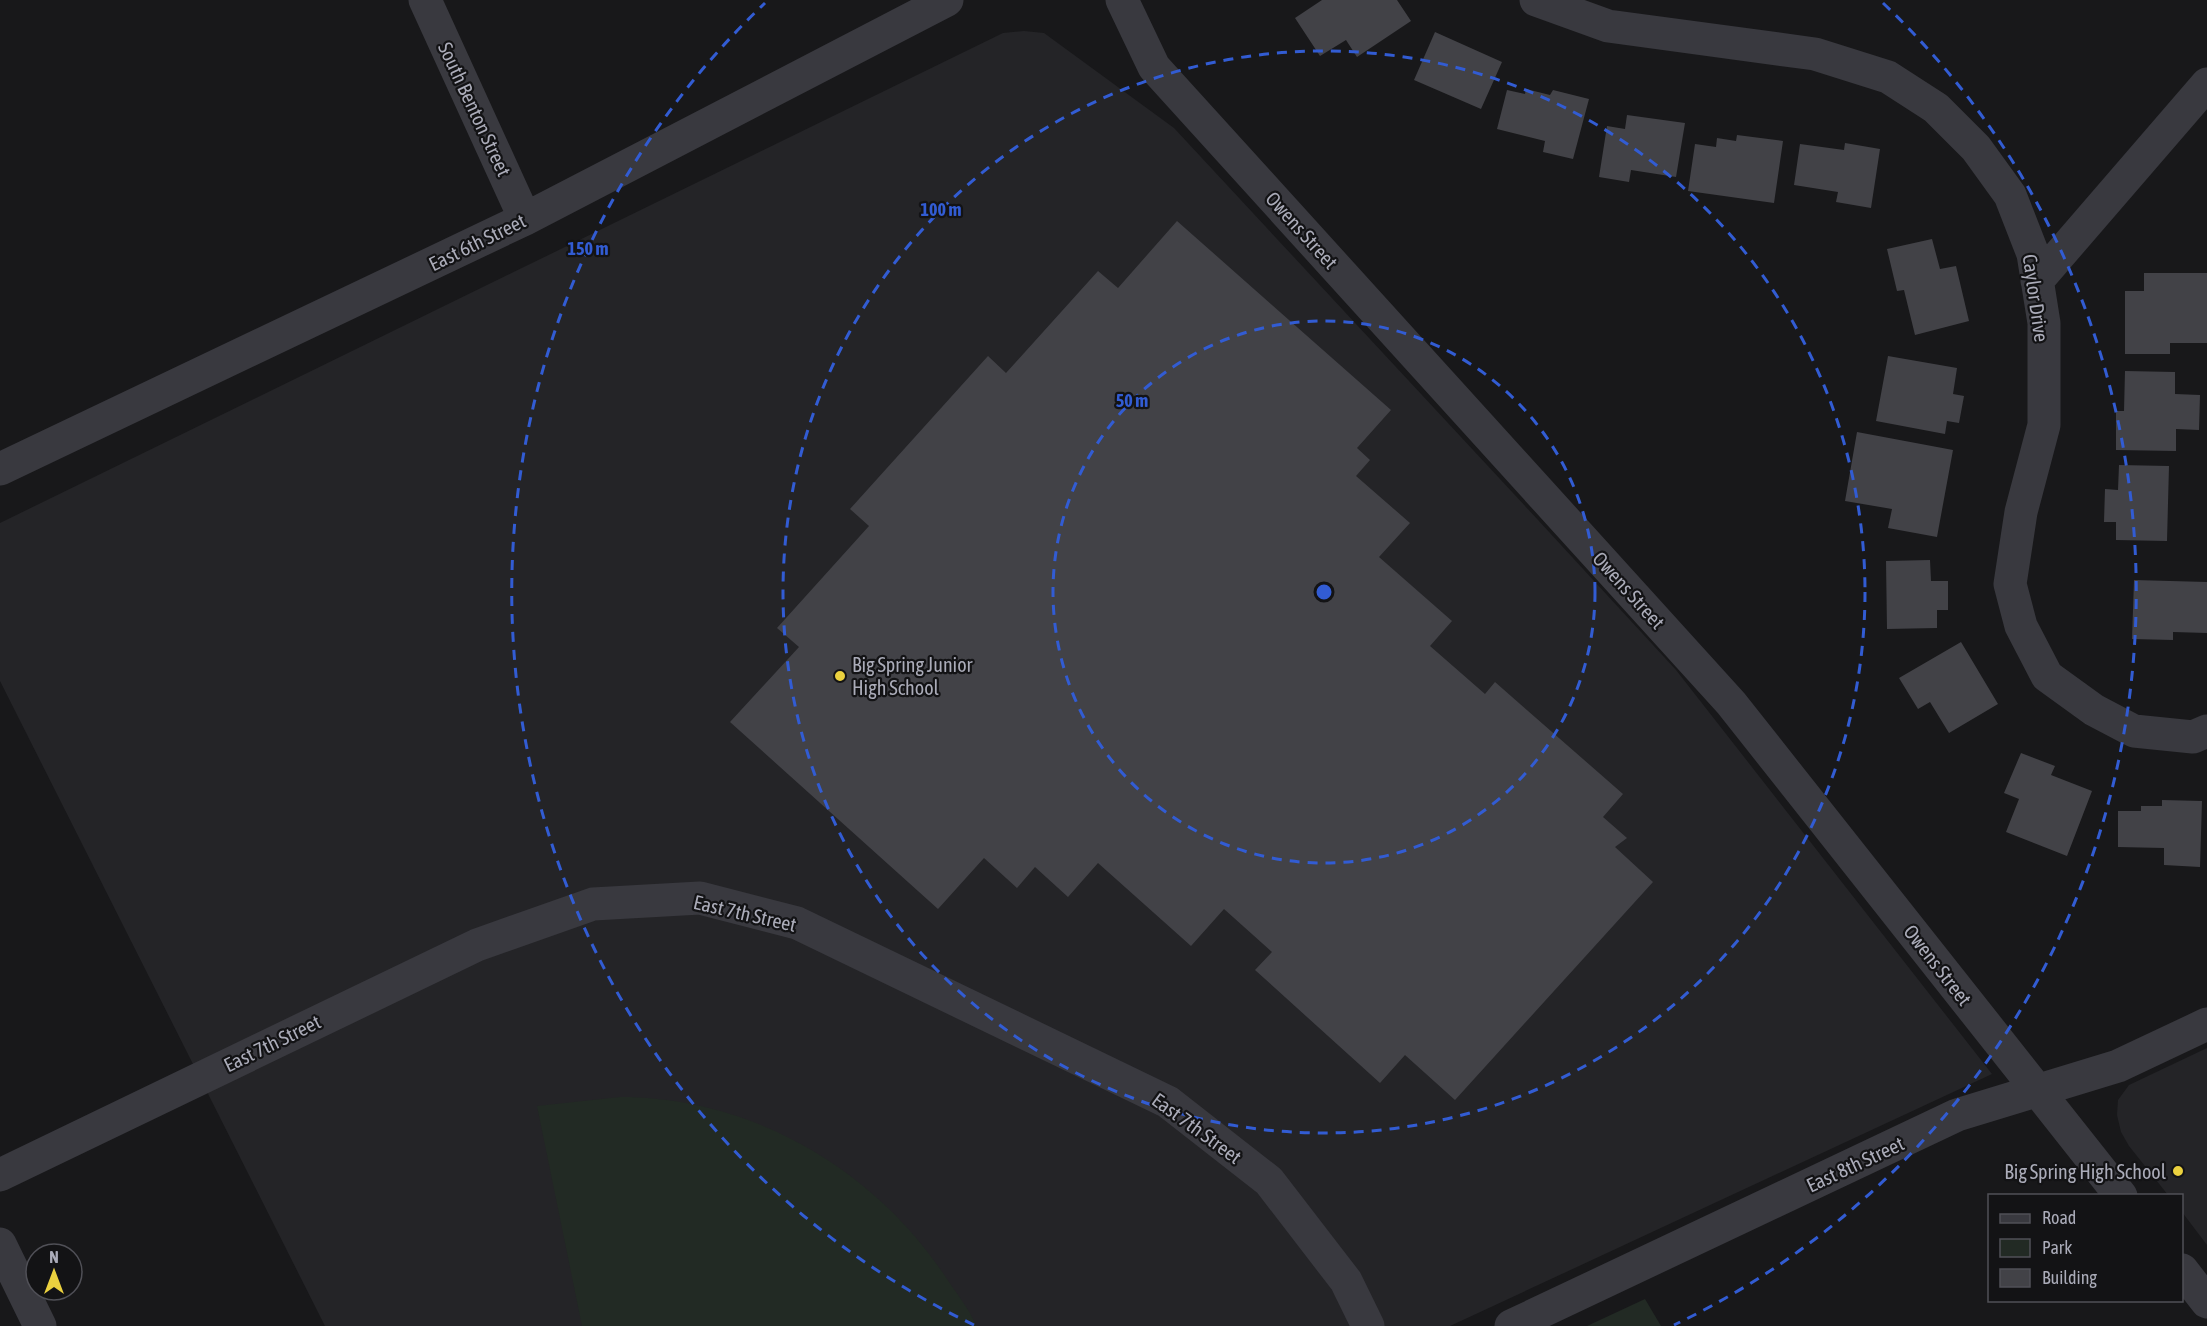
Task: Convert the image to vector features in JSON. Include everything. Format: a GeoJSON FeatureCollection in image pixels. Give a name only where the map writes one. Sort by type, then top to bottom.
{"type":"FeatureCollection","features":[{"type":"Feature","properties":{"kind":"street","name":"South Benton Street"},"geometry":{"type":"LineString","coordinates":[[426,0],[525,219]]}},
{"type":"Feature","properties":{"kind":"street","name":"East 6th Street"},"geometry":{"type":"LineString","coordinates":[[0,469],[525,219],[947,0]]}},
{"type":"Feature","properties":{"kind":"street","name":"Owens Street"},"geometry":{"type":"LineString","coordinates":[[1122,0],[1154,68],[1731,703],[2119,1194]]}},
{"type":"Feature","properties":{"kind":"street","name":"Caylor Drive"},"geometry":{"type":"LineString","coordinates":[[1536,0],[1608,26],[1815,54],[1888,77],[1936,108],[1976,148],[2010,195],[2033,254],[2044,323],[2044,425],[2021,512],[2010,584],[2021,626],[2047,676],[2094,711],[2134,732],[2193,737],[2207,731]]}},
{"type":"Feature","properties":{"kind":"street"},"geometry":{"type":"LineString","coordinates":[[2037,281],[2207,84]]}},
{"type":"Feature","properties":{"kind":"street","name":"East 7th Street"},"geometry":{"type":"LineString","coordinates":[[0,1175],[477,945],[593,904],[700,898],[797,923],[1168,1102],[1269,1181],[1346,1281],[1368,1326]]}},
{"type":"Feature","properties":{"kind":"street","name":"East 8th Street"},"geometry":{"type":"LineString","coordinates":[[1511,1326],[1958,1115],[2118,1066],[2207,1024]]}},
{"type":"Feature","properties":{"kind":"street"},"geometry":{"type":"LineString","coordinates":[[0,1245],[40,1326]]}},
{"type":"Feature","properties":{"kind":"street"},"geometry":{"type":"LineString","coordinates":[[2183,1272],[2207,1302]]}},
{"type":"Feature","properties":{"kind":"shaded area","name":"Big Spring Junior High School"},"geometry":{"type":"Polygon","coordinates":[[[1024,31],[1044,33],[1174,128],[1538,520],[1676,670],[1992,1074],[1450,1326],[325,1326],[0,681],[0,523],[1003,33],[1024,31]]]}},
{"type":"Feature","properties":{"kind":"shaded area","name":"Big Spring High School"},"geometry":{"type":"Polygon","coordinates":[[[2207,1048],[2207,1245],[2183,1213],[2183,1194],[2167,1194],[2129,1146],[2121,1132],[2117,1115],[2118,1100],[2129,1085],[2207,1048]]]}},
{"type":"Feature","properties":{"kind":"green space"},"geometry":{"type":"Polygon","coordinates":[[[620,1097],[669,1100],[716,1110],[761,1125],[805,1146],[845,1172],[882,1202],[916,1237],[962,1301],[976,1326],[582,1326],[537,1106],[620,1097]]]}},
{"type":"Feature","properties":{"kind":"green space"},"geometry":{"type":"Polygon","coordinates":[[[1645,1299],[1661,1326],[1587,1326],[1645,1299]]]}},
{"type":"Feature","properties":{"kind":"building"},"geometry":{"type":"Polygon","coordinates":[[[1322,0],[1397,0],[1411,21],[1357,57],[1346,40],[1320,56],[1295,18],[1322,0]]]}},
{"type":"Feature","properties":{"kind":"building"},"geometry":{"type":"Polygon","coordinates":[[[1435,32],[1502,62],[1481,109],[1414,80],[1435,32]]]}},
{"type":"Feature","properties":{"kind":"building"},"geometry":{"type":"Polygon","coordinates":[[[1526,89],[1550,95],[1553,90],[1589,99],[1573,159],[1543,152],[1545,141],[1497,129],[1507,90],[1525,94],[1526,89]]]}},
{"type":"Feature","properties":{"kind":"building"},"geometry":{"type":"Polygon","coordinates":[[[1627,115],[1685,123],[1676,177],[1631,170],[1629,182],[1599,177],[1607,126],[1625,129],[1627,115]]]}},
{"type":"Feature","properties":{"kind":"building"},"geometry":{"type":"Polygon","coordinates":[[[1737,135],[1783,141],[1774,203],[1688,191],[1695,144],[1716,147],[1717,138],[1736,141],[1737,135]]]}},
{"type":"Feature","properties":{"kind":"building"},"geometry":{"type":"Polygon","coordinates":[[[1845,143],[1880,149],[1871,208],[1836,202],[1838,192],[1794,185],[1800,144],[1844,150],[1845,143]]]}},
{"type":"Feature","properties":{"kind":"building"},"geometry":{"type":"Polygon","coordinates":[[[1177,221],[1391,410],[1357,448],[1370,460],[1356,476],[1410,523],[1379,557],[1452,621],[1430,646],[1485,694],[1495,682],[1623,794],[1603,817],[1627,838],[1615,847],[1653,882],[1455,1100],[1405,1055],[1380,1083],[1255,970],[1272,952],[1224,909],[1191,946],[1098,863],[1068,897],[1035,867],[1017,888],[984,858],[938,909],[730,722],[799,647],[777,628],[869,526],[850,509],[988,356],[1006,373],[1098,271],[1118,288],[1177,221]]]}},
{"type":"Feature","properties":{"kind":"building"},"geometry":{"type":"Polygon","coordinates":[[[1932,239],[1940,269],[1956,266],[1969,321],[1915,335],[1904,290],[1897,291],[1887,249],[1932,239]]]}},
{"type":"Feature","properties":{"kind":"building"},"geometry":{"type":"Polygon","coordinates":[[[2144,273],[2207,273],[2207,343],[2170,343],[2170,354],[2125,354],[2125,291],[2144,291],[2144,273]]]}},
{"type":"Feature","properties":{"kind":"building"},"geometry":{"type":"Polygon","coordinates":[[[1888,356],[1957,368],[1953,394],[1964,396],[1959,423],[1947,421],[1945,434],[1876,421],[1888,356]]]}},
{"type":"Feature","properties":{"kind":"building"},"geometry":{"type":"Polygon","coordinates":[[[2125,371],[2175,372],[2175,394],[2200,395],[2199,430],[2176,429],[2176,451],[2116,450],[2116,411],[2124,411],[2125,371]]]}},
{"type":"Feature","properties":{"kind":"building"},"geometry":{"type":"Polygon","coordinates":[[[1857,432],[1953,450],[1937,537],[1888,528],[1892,509],[1845,501],[1857,432]]]}},
{"type":"Feature","properties":{"kind":"building"},"geometry":{"type":"Polygon","coordinates":[[[2119,465],[2169,466],[2167,541],[2116,540],[2116,522],[2104,522],[2105,489],[2118,490],[2119,465]]]}},
{"type":"Feature","properties":{"kind":"building"},"geometry":{"type":"Polygon","coordinates":[[[1930,560],[1931,581],[1948,581],[1948,610],[1937,610],[1937,628],[1887,629],[1886,561],[1930,560]]]}},
{"type":"Feature","properties":{"kind":"building"},"geometry":{"type":"Polygon","coordinates":[[[2134,580],[2207,582],[2207,633],[2173,632],[2173,640],[2132,639],[2134,580]]]}},
{"type":"Feature","properties":{"kind":"building"},"geometry":{"type":"Polygon","coordinates":[[[1961,642],[1998,704],[1949,733],[1930,702],[1918,709],[1899,678],[1961,642]]]}},
{"type":"Feature","properties":{"kind":"building"},"geometry":{"type":"Polygon","coordinates":[[[2021,753],[2055,766],[2051,775],[2092,791],[2067,856],[2006,832],[2019,799],[2004,793],[2021,753]]]}},
{"type":"Feature","properties":{"kind":"building"},"geometry":{"type":"Polygon","coordinates":[[[2162,800],[2202,801],[2200,867],[2164,865],[2164,848],[2118,847],[2118,811],[2141,811],[2141,806],[2162,806],[2162,800]]]}},
{"type":"Feature","properties":{"kind":"place","name":"Big Spring Junior High School"},"geometry":{"type":"Point","coordinates":[840,676]}},
{"type":"Feature","properties":{"kind":"place","name":"Big Spring High School"},"geometry":{"type":"Point","coordinates":[2178,1171]}}]}
